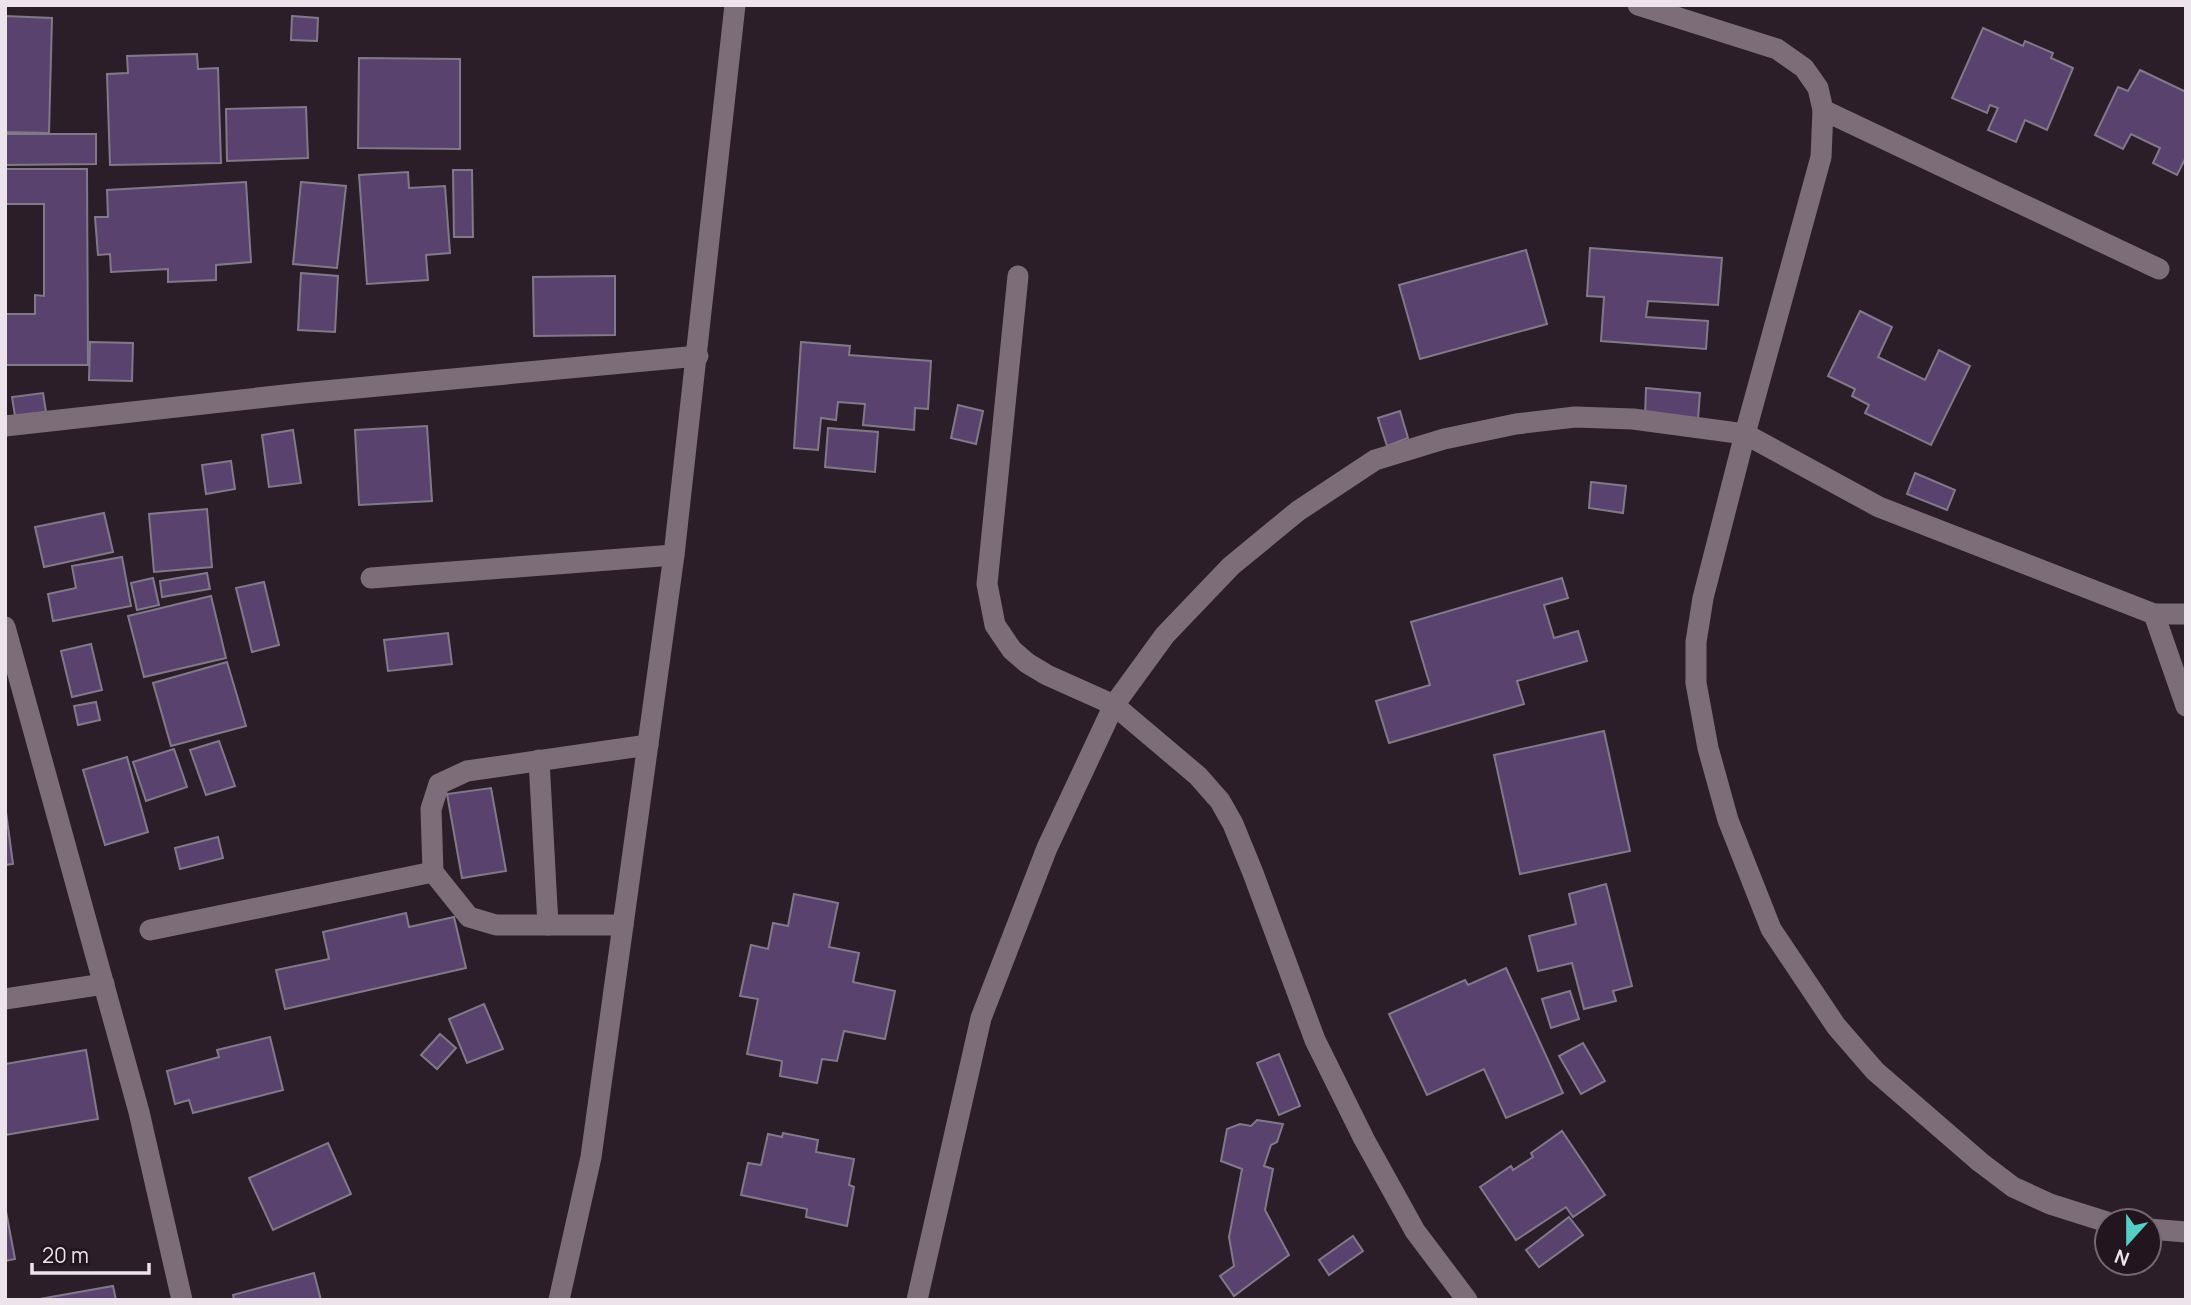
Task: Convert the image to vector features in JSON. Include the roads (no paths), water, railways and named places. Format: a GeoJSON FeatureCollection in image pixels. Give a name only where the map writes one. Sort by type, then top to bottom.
{"type":"FeatureCollection","features":[{"type":"Feature","properties":{"kind":"street"},"geometry":{"type":"LineString","coordinates":[[559,1300],[591,1157],[674,555],[736,5]]}},
{"type":"Feature","properties":{"kind":"street"},"geometry":{"type":"LineString","coordinates":[[1638,5],[1777,49],[1804,68],[1818,88],[1823,110],[1821,157],[1745,434],[1703,598],[1696,642],[1696,683],[1708,748],[1728,820],[1771,929],[1836,1026],[1875,1071],[2013,1187],[2050,1204],[2093,1218]]}},
{"type":"Feature","properties":{"kind":"street"},"geometry":{"type":"LineString","coordinates":[[1823,110],[2159,269]]}},
{"type":"Feature","properties":{"kind":"street"},"geometry":{"type":"LineString","coordinates":[[1018,276],[987,584],[995,625],[1012,650],[1027,663],[1047,675],[1114,705],[1198,776],[1220,801],[1233,824],[1253,873],[1315,1040],[1364,1139],[1415,1231],[1466,1300]]}},
{"type":"Feature","properties":{"kind":"street"},"geometry":{"type":"LineString","coordinates":[[5,426],[317,391],[698,356]]}},
{"type":"Feature","properties":{"kind":"street"},"geometry":{"type":"LineString","coordinates":[[917,1300],[981,1018],[1047,848],[1114,705],[1165,635],[1231,566],[1298,511],[1375,460],[1444,439],[1516,424],[1575,417],[1633,419],[1745,434],[1879,507],[2154,614],[2186,614]]}},
{"type":"Feature","properties":{"kind":"street"},"geometry":{"type":"LineString","coordinates":[[371,578],[674,555]]}},
{"type":"Feature","properties":{"kind":"street"},"geometry":{"type":"LineString","coordinates":[[2154,614],[2186,706]]}},
{"type":"Feature","properties":{"kind":"street"},"geometry":{"type":"LineString","coordinates":[[5,628],[139,1112],[183,1300]]}},
{"type":"Feature","properties":{"kind":"street"},"geometry":{"type":"LineString","coordinates":[[623,925],[496,925],[469,917],[433,872],[431,809],[439,784],[467,771],[648,745]]}},
{"type":"Feature","properties":{"kind":"street"},"geometry":{"type":"LineString","coordinates":[[539,760],[548,925]]}},
{"type":"Feature","properties":{"kind":"street"},"geometry":{"type":"LineString","coordinates":[[150,930],[433,872]]}},
{"type":"Feature","properties":{"kind":"street"},"geometry":{"type":"LineString","coordinates":[[5,999],[104,984]]}},
{"type":"Feature","properties":{"kind":"street"},"geometry":{"type":"LineString","coordinates":[[2163,1230],[2186,1232]]}}]}
